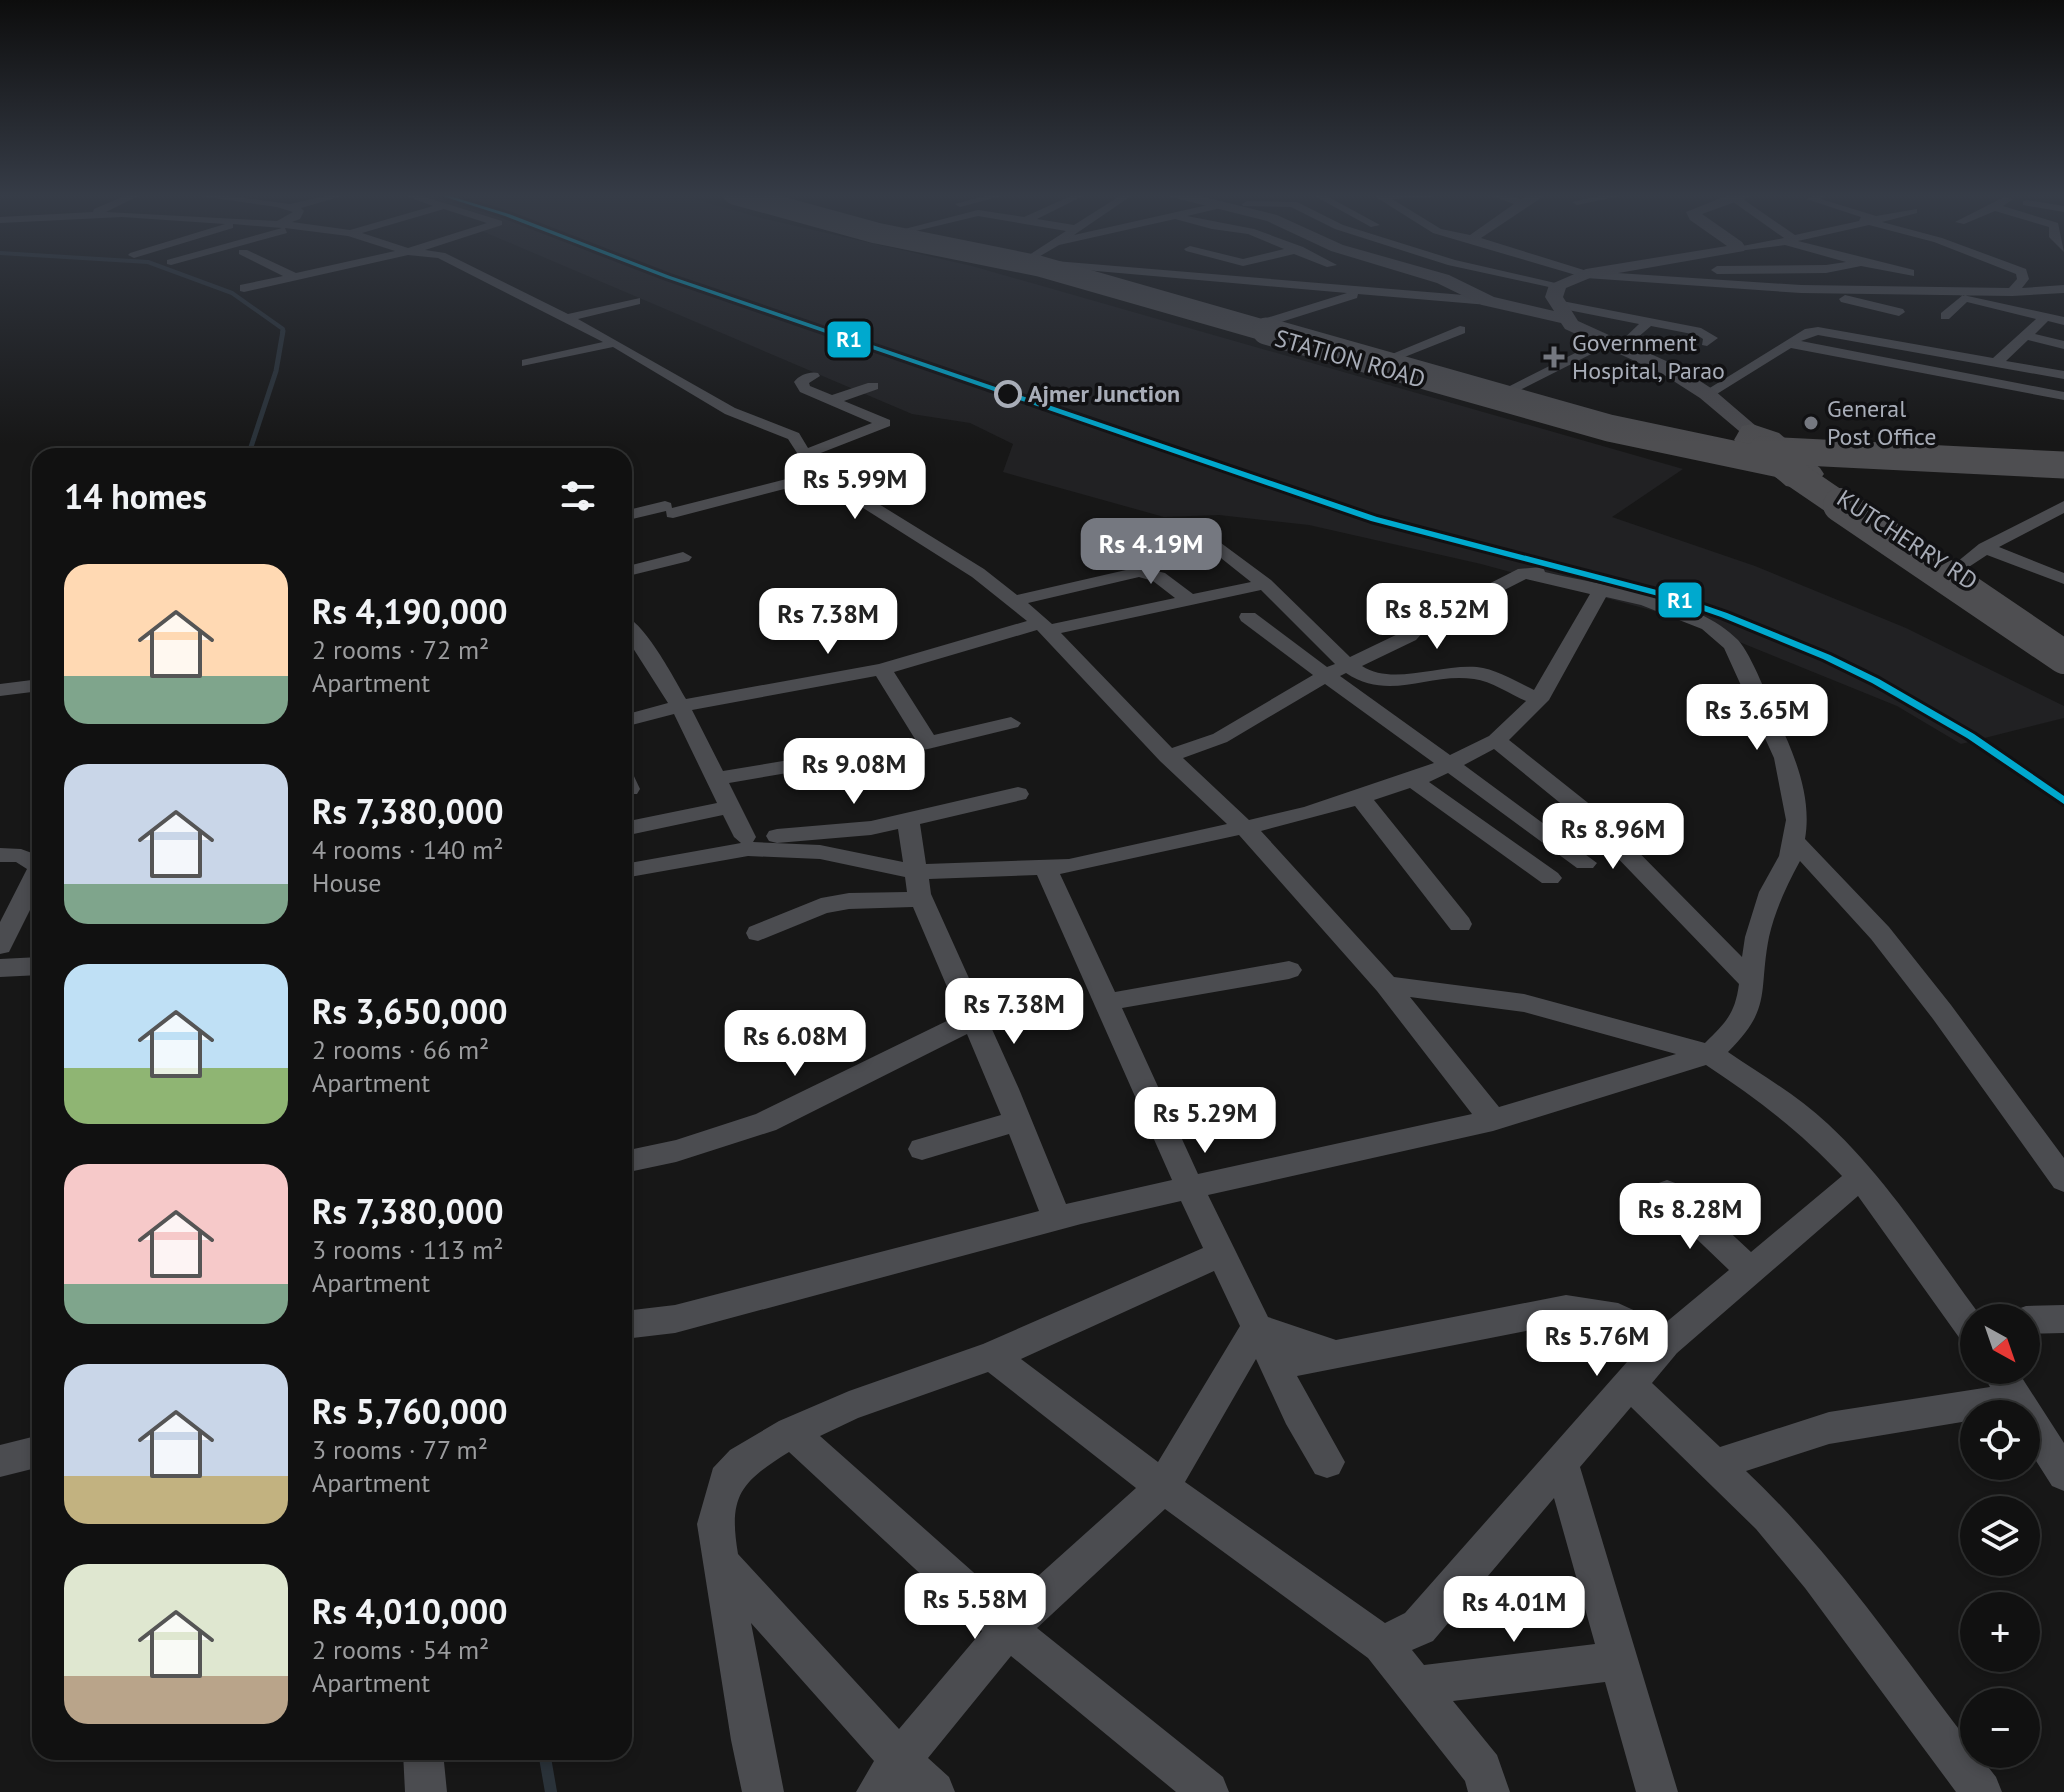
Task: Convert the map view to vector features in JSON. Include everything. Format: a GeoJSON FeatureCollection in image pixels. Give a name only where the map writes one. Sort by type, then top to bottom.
{"type":"FeatureCollection","features":[{"type":"Feature","properties":{"kind":"highway","name":"STATION ROAD"},"geometry":{"type":"LineString","coordinates":[[1075,278],[1634,438],[1764,450]]}},
{"type":"Feature","properties":{"kind":"highway"},"geometry":{"type":"LineString","coordinates":[[1080,278],[1598,426],[1764,450],[2063,468]]}},
{"type":"Feature","properties":{"kind":"highway"},"geometry":{"type":"LineString","coordinates":[[1088,278],[1545,408],[1692,442],[1770,451],[2063,468]]}},
{"type":"Feature","properties":{"kind":"highway","name":"STATION ROAD"},"geometry":{"type":"LineString","coordinates":[[1124,278],[1262,324],[1503,393],[1701,445]]}},
{"type":"Feature","properties":{"kind":"highway"},"geometry":{"type":"LineString","coordinates":[[1764,450],[2063,468]]}},
{"type":"Feature","properties":{"kind":"highway"},"geometry":{"type":"LineString","coordinates":[[1764,450],[2064,657]]}},
{"type":"Feature","properties":{"kind":"highway"},"geometry":{"type":"LineString","coordinates":[[1764,450],[1866,530],[2064,667]]}},
{"type":"Feature","properties":{"kind":"highway","name":"KUTCHERRY RD"},"geometry":{"type":"LineString","coordinates":[[1764,450],[1821,482],[2064,645]]}},
{"type":"Feature","properties":{"kind":"street"},"geometry":{"type":"LineString","coordinates":[[244,288],[286,278]]}},
{"type":"Feature","properties":{"kind":"street"},"geometry":{"type":"LineString","coordinates":[[487,278],[615,343],[730,411],[794,436],[821,475],[978,573],[1014,601],[1087,668],[1168,756],[1267,849],[1386,985],[1493,1120]]}},
{"type":"Feature","properties":{"kind":"street"},"geometry":{"type":"LineString","coordinates":[[1240,278],[1650,320],[1701,332],[1711,338],[1707,342]]}},
{"type":"Feature","properties":{"kind":"street"},"geometry":{"type":"LineString","coordinates":[[1298,285],[1310,278]]}},
{"type":"Feature","properties":{"kind":"street"},"geometry":{"type":"LineString","coordinates":[[1438,278],[1488,301]]}},
{"type":"Feature","properties":{"kind":"street"},"geometry":{"type":"LineString","coordinates":[[1522,278],[1558,285],[1577,278]]}},
{"type":"Feature","properties":{"kind":"street"},"geometry":{"type":"LineString","coordinates":[[1640,278],[1848,290],[2012,292],[2064,289]]}},
{"type":"Feature","properties":{"kind":"street"},"geometry":{"type":"LineString","coordinates":[[1705,282],[1708,278]]}},
{"type":"Feature","properties":{"kind":"street"},"geometry":{"type":"LineString","coordinates":[[1912,278],[1928,291],[2064,321]]}},
{"type":"Feature","properties":{"kind":"street"},"geometry":{"type":"LineString","coordinates":[[2012,292],[2023,278]]}},
{"type":"Feature","properties":{"kind":"street"},"geometry":{"type":"LineString","coordinates":[[1558,285],[1554,297],[1561,311],[1585,332],[1668,369],[1715,401],[1764,450]]}},
{"type":"Feature","properties":{"kind":"street"},"geometry":{"type":"LineString","coordinates":[[1848,290],[1844,295],[1849,301],[1899,312]]}},
{"type":"Feature","properties":{"kind":"street"},"geometry":{"type":"LineString","coordinates":[[1262,324],[1367,291]]}},
{"type":"Feature","properties":{"kind":"street"},"geometry":{"type":"LineString","coordinates":[[1945,316],[1963,299]]}},
{"type":"Feature","properties":{"kind":"street"},"geometry":{"type":"LineString","coordinates":[[568,318],[636,301]]}},
{"type":"Feature","properties":{"kind":"street"},"geometry":{"type":"LineString","coordinates":[[1997,362],[2045,317]]}},
{"type":"Feature","properties":{"kind":"street"},"geometry":{"type":"LineString","coordinates":[[1503,393],[1617,344],[1650,320]]}},
{"type":"Feature","properties":{"kind":"street"},"geometry":{"type":"LineString","coordinates":[[1387,359],[1460,330]]}},
{"type":"Feature","properties":{"kind":"street"},"geometry":{"type":"LineString","coordinates":[[1701,445],[1715,401],[1805,333],[1831,332],[2064,375]]}},
{"type":"Feature","properties":{"kind":"street"},"geometry":{"type":"LineString","coordinates":[[2027,336],[2064,345]]}},
{"type":"Feature","properties":{"kind":"street"},"geometry":{"type":"LineString","coordinates":[[527,363],[615,343]]}},
{"type":"Feature","properties":{"kind":"street"},"geometry":{"type":"LineString","coordinates":[[1788,343],[2064,396]]}},
{"type":"Feature","properties":{"kind":"street"},"geometry":{"type":"LineString","coordinates":[[805,454],[885,423],[802,386],[801,382],[813,376]]}},
{"type":"Feature","properties":{"kind":"street"},"geometry":{"type":"LineString","coordinates":[[832,400],[873,386]]}},
{"type":"Feature","properties":{"kind":"street"},"geometry":{"type":"LineString","coordinates":[[632,515],[669,510],[821,475]]}},
{"type":"Feature","properties":{"kind":"street"},"geometry":{"type":"LineString","coordinates":[[1955,571],[1985,548],[2064,506]]}},
{"type":"Feature","properties":{"kind":"street"},"geometry":{"type":"LineString","coordinates":[[1198,531],[1265,584],[1347,665],[1364,676],[1398,682],[1446,672],[1480,673],[1539,700]]}},
{"type":"Feature","properties":{"kind":"street"},"geometry":{"type":"LineString","coordinates":[[1985,548],[2064,579]]}},
{"type":"Feature","properties":{"kind":"street"},"geometry":{"type":"LineString","coordinates":[[632,570],[683,557]]}},
{"type":"Feature","properties":{"kind":"street"},"geometry":{"type":"LineString","coordinates":[[1014,601],[1139,572],[1159,577],[1190,600]]}},
{"type":"Feature","properties":{"kind":"street"},"geometry":{"type":"LineString","coordinates":[[632,1324],[675,1319],[1057,1218],[1493,1120],[1710,1054],[1738,1026],[1749,1005],[1757,937],[1771,892],[1791,856],[1797,820],[1785,758],[1732,645],[1709,625],[1680,612],[1532,572],[1425,618],[1399,642],[1347,665],[1274,704],[1220,738],[1168,756]]}},
{"type":"Feature","properties":{"kind":"street"},"geometry":{"type":"LineString","coordinates":[[632,719],[678,707],[882,669],[1044,627],[1265,584]]}},
{"type":"Feature","properties":{"kind":"street"},"geometry":{"type":"LineString","coordinates":[[758,933],[821,906],[917,886],[1069,866],[1246,829],[1310,813],[1413,780],[1496,740],[1539,700],[1602,589]]}},
{"type":"Feature","properties":{"kind":"street"},"geometry":{"type":"LineString","coordinates":[[1248,617],[1325,677],[1451,763],[1585,863]]}},
{"type":"Feature","properties":{"kind":"street"},"geometry":{"type":"LineString","coordinates":[[632,638],[678,707],[747,843]]}},
{"type":"Feature","properties":{"kind":"street"},"geometry":{"type":"LineString","coordinates":[[882,669],[928,743]]}},
{"type":"Feature","properties":{"kind":"street"},"geometry":{"type":"LineString","coordinates":[[0,690],[32,686]]}},
{"type":"Feature","properties":{"kind":"street"},"geometry":{"type":"LineString","coordinates":[[715,779],[928,743],[1011,723]]}},
{"type":"Feature","properties":{"kind":"street"},"geometry":{"type":"LineString","coordinates":[[1496,740],[1589,815],[1750,980]]}},
{"type":"Feature","properties":{"kind":"street"},"geometry":{"type":"LineString","coordinates":[[1413,780],[1550,878]]}},
{"type":"Feature","properties":{"kind":"street"},"geometry":{"type":"LineString","coordinates":[[632,869],[747,843],[908,821],[1018,794]]}},
{"type":"Feature","properties":{"kind":"street"},"geometry":{"type":"LineString","coordinates":[[1360,797],[1460,924]]}},
{"type":"Feature","properties":{"kind":"street"},"geometry":{"type":"LineString","coordinates":[[632,827],[729,807]]}},
{"type":"Feature","properties":{"kind":"street"},"geometry":{"type":"LineString","coordinates":[[908,821],[917,886],[1057,1218]]}},
{"type":"Feature","properties":{"kind":"street"},"geometry":{"type":"LineString","coordinates":[[1793,840],[1880,933],[1934,1000],[2064,1180]]}},
{"type":"Feature","properties":{"kind":"street"},"geometry":{"type":"LineString","coordinates":[[747,843],[820,852],[917,886]]}},
{"type":"Feature","properties":{"kind":"street"},"geometry":{"type":"LineString","coordinates":[[0,855],[16,854],[32,860]]}},
{"type":"Feature","properties":{"kind":"street"},"geometry":{"type":"LineString","coordinates":[[1046,868],[1190,1188],[1275,1366],[1327,1462]]}},
{"type":"Feature","properties":{"kind":"street"},"geometry":{"type":"LineString","coordinates":[[0,946],[32,882]]}},
{"type":"Feature","properties":{"kind":"street"},"geometry":{"type":"LineString","coordinates":[[0,968],[32,966]]}},
{"type":"Feature","properties":{"kind":"street"},"geometry":{"type":"LineString","coordinates":[[1107,1002],[1289,970]]}},
{"type":"Feature","properties":{"kind":"street"},"geometry":{"type":"LineString","coordinates":[[1386,985],[1524,1003],[1710,1054],[1772,1095],[1817,1131],[1861,1177],[1960,1309]]}},
{"type":"Feature","properties":{"kind":"street"},"geometry":{"type":"LineString","coordinates":[[632,1160],[676,1151],[766,1122],[974,1019]]}},
{"type":"Feature","properties":{"kind":"street"},"geometry":{"type":"LineString","coordinates":[[922,1149],[1018,1121]]}},
{"type":"Feature","properties":{"kind":"street"},"geometry":{"type":"LineString","coordinates":[[1382,1644],[1419,1627],[1665,1343],[1861,1177]]}},
{"type":"Feature","properties":{"kind":"street"},"geometry":{"type":"LineString","coordinates":[[1667,1192],[1750,1271]]}},
{"type":"Feature","properties":{"kind":"street"},"geometry":{"type":"LineString","coordinates":[[763,1792],[751,1740],[715,1524],[726,1480],[742,1462],[791,1432],[849,1406],[992,1356],[1222,1254]]}},
{"type":"Feature","properties":{"kind":"street"},"geometry":{"type":"LineString","coordinates":[[1275,1366],[1566,1309],[1605,1310],[1633,1321],[1665,1343]]}},
{"type":"Feature","properties":{"kind":"street"},"geometry":{"type":"LineString","coordinates":[[2040,1320],[2064,1319]]}},
{"type":"Feature","properties":{"kind":"street"},"geometry":{"type":"LineString","coordinates":[[1257,1327],[1336,1354]]}},
{"type":"Feature","properties":{"kind":"street"},"geometry":{"type":"LineString","coordinates":[[877,1792],[1008,1629],[1163,1487],[1257,1327]]}},
{"type":"Feature","properties":{"kind":"street"},"geometry":{"type":"LineString","coordinates":[[992,1356],[1163,1487],[1382,1644],[1482,1770],[1489,1792]]}},
{"type":"Feature","properties":{"kind":"street"},"geometry":{"type":"LineString","coordinates":[[1630,1384],[1769,1517],[1818,1575],[1981,1792]]}},
{"type":"Feature","properties":{"kind":"street"},"geometry":{"type":"LineString","coordinates":[[1714,1465],[1829,1428],[2016,1399],[2064,1474]]}},
{"type":"Feature","properties":{"kind":"street"},"geometry":{"type":"LineString","coordinates":[[791,1432],[1008,1629],[1208,1792]]}},
{"type":"Feature","properties":{"kind":"street"},"geometry":{"type":"LineString","coordinates":[[0,1461],[32,1453]]}},
{"type":"Feature","properties":{"kind":"street"},"geometry":{"type":"LineString","coordinates":[[1561,1462],[1657,1792]]}},
{"type":"Feature","properties":{"kind":"street"},"geometry":{"type":"LineString","coordinates":[[722,1563],[900,1760],[934,1792]]}},
{"type":"Feature","properties":{"kind":"street"},"geometry":{"type":"LineString","coordinates":[[1416,1686],[1619,1661]]}},
{"type":"Feature","properties":{"kind":"street"},"geometry":{"type":"LineString","coordinates":[[424,1760],[426,1792]]}},
{"type":"Feature","properties":{"kind":"shaded area"},"geometry":{"type":"Polygon","coordinates":[[[592,278],[1013,278],[1683,469],[1612,517],[1755,566],[1906,628],[2064,706],[2064,718],[1961,744],[1897,706],[1680,618],[1481,564],[1309,525],[1219,515],[1164,517],[1003,472],[1013,444],[970,423],[912,414],[592,278]]]}},
{"type":"Feature","properties":{"kind":"waterway"},"geometry":{"type":"LineString","coordinates":[[190,278],[232,293],[283,329],[282,333]]}},
{"type":"Feature","properties":{"kind":"waterway"},"geometry":{"type":"LineString","coordinates":[[251,448],[276,371],[283,331]]}},
{"type":"Feature","properties":{"kind":"waterway"},"geometry":{"type":"LineString","coordinates":[[545,1760],[551,1792]]}},
{"type":"Feature","properties":{"kind":"transit line","name":"R1"},"geometry":{"type":"LineString","coordinates":[[670,278],[1374,519],[1669,596],[1724,615],[1827,657],[1876,681],[1970,736],[2064,801]]}},
{"type":"Feature","properties":{"kind":"place","name":"Government Hospital, Parao"},"geometry":{"type":"Point","coordinates":[1554,357]}},
{"type":"Feature","properties":{"kind":"place","name":"Ajmer Junction"},"geometry":{"type":"Point","coordinates":[1008,394]}},
{"type":"Feature","properties":{"kind":"place","name":"General Post Office"},"geometry":{"type":"Point","coordinates":[1811,423]}}]}
